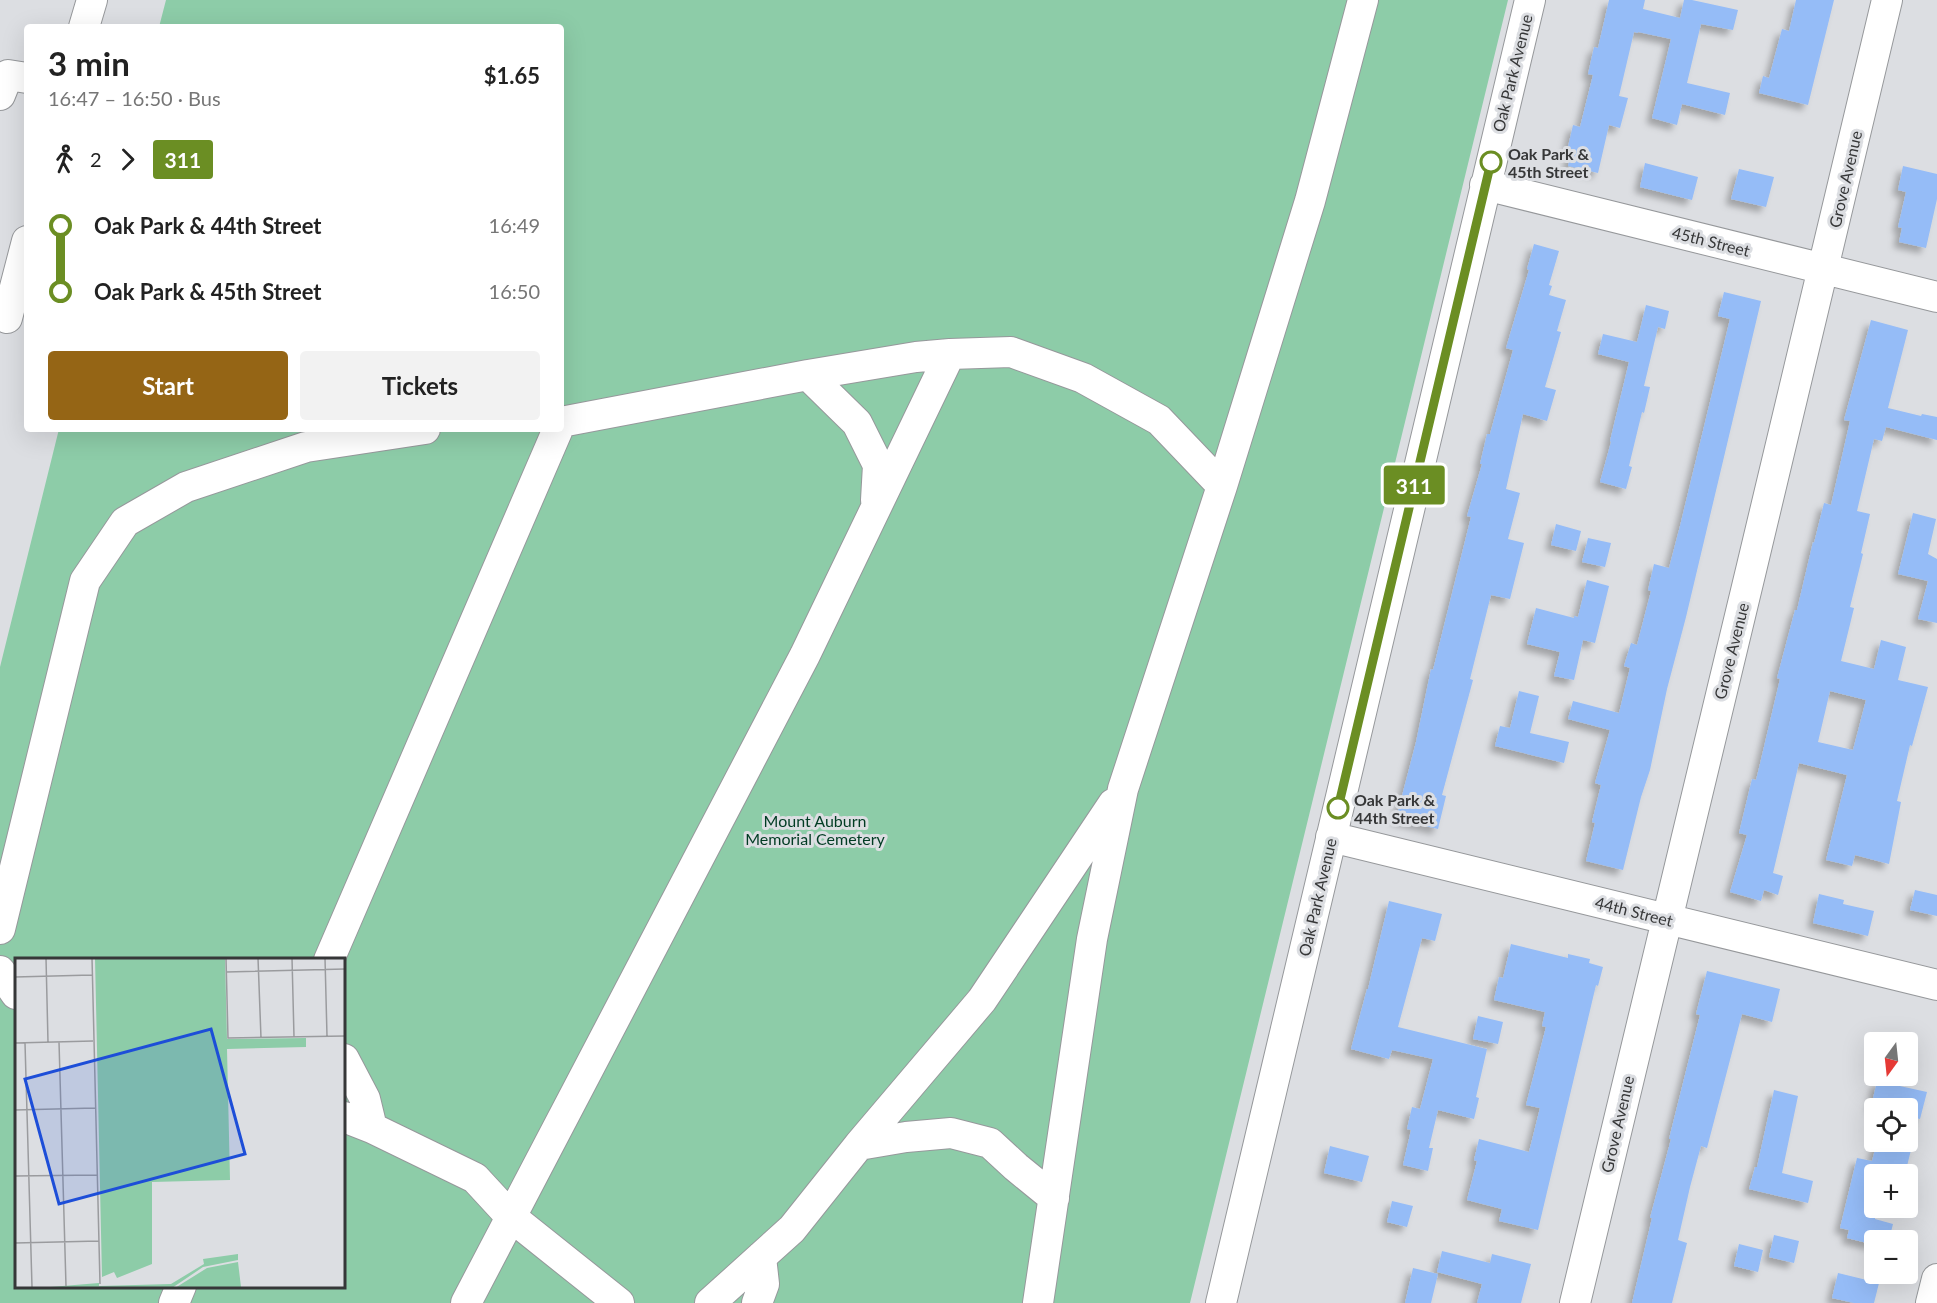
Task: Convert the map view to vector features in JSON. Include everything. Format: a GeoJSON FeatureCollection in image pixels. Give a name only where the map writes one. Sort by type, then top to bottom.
{"type":"FeatureCollection","features":[{"type":"Feature","properties":{"kind":"street"},"geometry":{"type":"LineString","coordinates":[[85,24],[92,0]]}},
{"type":"Feature","properties":{"kind":"street"},"geometry":{"type":"LineString","coordinates":[[1038,1303],[1092,939],[1123,789],[1222,486],[1310,201],[1363,0]]}},
{"type":"Feature","properties":{"kind":"street","name":"Oak Park Avenue"},"geometry":{"type":"LineString","coordinates":[[1221,1303],[1530,0]]}},
{"type":"Feature","properties":{"kind":"street","name":"Grove Avenue"},"geometry":{"type":"LineString","coordinates":[[1575,1303],[1887,0]]}},
{"type":"Feature","properties":{"kind":"street"},"geometry":{"type":"LineString","coordinates":[[0,95],[8,75],[24,78]]}},
{"type":"Feature","properties":{"kind":"street","name":"45th Street"},"geometry":{"type":"LineString","coordinates":[[1485,185],[1937,297]]}},
{"type":"Feature","properties":{"kind":"street"},"geometry":{"type":"LineString","coordinates":[[7,318],[24,253]]}},
{"type":"Feature","properties":{"kind":"street"},"geometry":{"type":"LineString","coordinates":[[564,421],[808,375],[950,354],[1011,352],[1083,378],[1159,420],[1222,486]]}},
{"type":"Feature","properties":{"kind":"street"},"geometry":{"type":"LineString","coordinates":[[466,1303],[805,655],[950,354]]}},
{"type":"Feature","properties":{"kind":"street"},"geometry":{"type":"LineString","coordinates":[[808,375],[857,423],[878,465],[875,507]]}},
{"type":"Feature","properties":{"kind":"street"},"geometry":{"type":"LineString","coordinates":[[0,929],[84,582],[125,522],[186,487],[306,447],[405,432]]}},
{"type":"Feature","properties":{"kind":"street"},"geometry":{"type":"LineString","coordinates":[[330,958],[557,432]]}},
{"type":"Feature","properties":{"kind":"street"},"geometry":{"type":"LineString","coordinates":[[710,1303],[792,1229],[859,1145],[982,1000],[1123,789]]}},
{"type":"Feature","properties":{"kind":"street","name":"44th Street"},"geometry":{"type":"LineString","coordinates":[[1331,837],[1937,985]]}},
{"type":"Feature","properties":{"kind":"street"},"geometry":{"type":"LineString","coordinates":[[0,971],[15,993]]}},
{"type":"Feature","properties":{"kind":"street"},"geometry":{"type":"LineString","coordinates":[[345,1061],[364,1100],[372,1128]]}},
{"type":"Feature","properties":{"kind":"street"},"geometry":{"type":"LineString","coordinates":[[345,1117],[475,1178],[510,1216],[619,1303]]}},
{"type":"Feature","properties":{"kind":"street"},"geometry":{"type":"LineString","coordinates":[[859,1145],[906,1137],[951,1133],[990,1143],[1054,1198]]}},
{"type":"Feature","properties":{"kind":"street"},"geometry":{"type":"LineString","coordinates":[[757,1303],[764,1284],[761,1257]]}},
{"type":"Feature","properties":{"kind":"street"},"geometry":{"type":"LineString","coordinates":[[1931,1303],[1937,1279]]}},
{"type":"Feature","properties":{"kind":"street"},"geometry":{"type":"LineString","coordinates":[[174,1303],[181,1288]]}},
{"type":"Feature","properties":{"kind":"green space","name":"Mount Auburn Memorial Cemetery"},"geometry":{"type":"Polygon","coordinates":[[[166,0],[1508,0],[1190,1303],[0,1303],[0,667],[58,432],[564,432],[564,24],[160,24],[166,0]]]}},
{"type":"Feature","properties":{"kind":"building"},"geometry":{"type":"Polygon","coordinates":[[[1609,0],[1645,0],[1643,9],[1680,18],[1684,0],[1738,10],[1733,30],[1701,24],[1687,83],[1730,93],[1725,115],[1682,104],[1677,125],[1652,118],[1671,39],[1634,32],[1619,96],[1628,98],[1620,128],[1609,125],[1598,173],[1568,166],[1571,152],[1567,151],[1573,125],[1580,127],[1593,75],[1588,74],[1594,47],[1598,48],[1609,0]]]}},
{"type":"Feature","properties":{"kind":"building"},"geometry":{"type":"Polygon","coordinates":[[[1796,0],[1834,0],[1808,105],[1759,93],[1763,76],[1769,78],[1782,29],[1789,31],[1796,0]]]}},
{"type":"Feature","properties":{"kind":"building"},"geometry":{"type":"Polygon","coordinates":[[[1645,163],[1698,177],[1692,200],[1640,187],[1645,163]]]}},
{"type":"Feature","properties":{"kind":"building"},"geometry":{"type":"Polygon","coordinates":[[[1903,166],[1937,174],[1937,199],[1926,248],[1899,242],[1902,228],[1898,227],[1906,192],[1898,190],[1903,166]]]}},
{"type":"Feature","properties":{"kind":"building"},"geometry":{"type":"Polygon","coordinates":[[[1739,169],[1774,177],[1766,207],[1731,199],[1739,169]]]}},
{"type":"Feature","properties":{"kind":"building"},"geometry":{"type":"Polygon","coordinates":[[[1534,244],[1559,251],[1549,285],[1552,286],[1549,295],[1566,300],[1557,331],[1561,332],[1545,387],[1556,390],[1547,421],[1523,414],[1506,489],[1520,493],[1508,539],[1524,543],[1510,599],[1491,595],[1470,679],[1473,680],[1442,795],[1446,796],[1438,829],[1396,819],[1416,742],[1431,669],[1433,670],[1471,517],[1467,516],[1482,464],[1480,464],[1487,434],[1490,434],[1513,350],[1506,348],[1529,270],[1527,269],[1534,244]]]}},
{"type":"Feature","properties":{"kind":"building"},"geometry":{"type":"Polygon","coordinates":[[[1724,292],[1761,301],[1667,689],[1650,770],[1623,870],[1586,861],[1601,785],[1595,783],[1610,730],[1568,719],[1573,701],[1619,713],[1630,668],[1624,666],[1631,643],[1637,645],[1651,591],[1648,590],[1654,564],[1669,568],[1680,526],[1730,319],[1718,316],[1724,292]]]}},
{"type":"Feature","properties":{"kind":"building"},"geometry":{"type":"Polygon","coordinates":[[[1646,305],[1669,311],[1665,329],[1658,327],[1644,386],[1650,387],[1629,466],[1632,467],[1626,489],[1600,482],[1629,362],[1598,354],[1603,334],[1637,342],[1646,305]]]}},
{"type":"Feature","properties":{"kind":"building"},"geometry":{"type":"Polygon","coordinates":[[[1871,320],[1908,330],[1888,408],[1921,416],[1922,414],[1937,417],[1937,440],[1886,427],[1882,441],[1874,439],[1857,511],[1870,514],[1850,607],[1854,608],[1841,661],[1874,669],[1881,640],[1906,647],[1898,680],[1928,687],[1912,746],[1910,745],[1897,801],[1901,802],[1889,864],[1855,855],[1852,866],[1826,860],[1847,775],[1799,763],[1773,873],[1783,876],[1778,895],[1764,890],[1761,901],[1730,892],[1747,835],[1739,833],[1752,779],[1756,780],[1780,679],[1777,678],[1795,610],[1797,610],[1813,542],[1824,503],[1831,505],[1850,421],[1844,420],[1871,320]],[[1830,691],[1818,742],[1853,750],[1866,700],[1830,691]]]}},
{"type":"Feature","properties":{"kind":"building"},"geometry":{"type":"Polygon","coordinates":[[[1913,513],[1936,519],[1928,554],[1937,559],[1937,623],[1918,619],[1928,581],[1898,574],[1913,513]]]}},
{"type":"Feature","properties":{"kind":"building"},"geometry":{"type":"Polygon","coordinates":[[[1556,524],[1581,531],[1576,551],[1551,545],[1556,524]]]}},
{"type":"Feature","properties":{"kind":"building"},"geometry":{"type":"Polygon","coordinates":[[[1588,538],[1611,543],[1605,567],[1582,562],[1588,538]]]}},
{"type":"Feature","properties":{"kind":"building"},"geometry":{"type":"Polygon","coordinates":[[[1587,580],[1609,586],[1595,643],[1583,640],[1574,680],[1554,676],[1560,652],[1527,644],[1536,608],[1574,618],[1574,616],[1578,617],[1587,580]]]}},
{"type":"Feature","properties":{"kind":"building"},"geometry":{"type":"Polygon","coordinates":[[[1519,691],[1539,696],[1530,733],[1569,742],[1564,763],[1495,746],[1500,726],[1510,728],[1519,691]]]}},
{"type":"Feature","properties":{"kind":"building"},"geometry":{"type":"Polygon","coordinates":[[[1915,890],[1937,895],[1937,916],[1910,910],[1915,890]]]}},
{"type":"Feature","properties":{"kind":"building"},"geometry":{"type":"Polygon","coordinates":[[[1819,894],[1844,900],[1843,904],[1874,911],[1868,936],[1813,923],[1819,894]]]}},
{"type":"Feature","properties":{"kind":"building"},"geometry":{"type":"Polygon","coordinates":[[[1389,901],[1442,914],[1435,941],[1422,938],[1398,1027],[1487,1049],[1476,1097],[1479,1098],[1474,1119],[1438,1110],[1429,1148],[1433,1148],[1428,1171],[1403,1165],[1411,1130],[1407,1129],[1412,1107],[1420,1109],[1433,1059],[1392,1050],[1389,1059],[1351,1049],[1389,901]]]}},
{"type":"Feature","properties":{"kind":"building"},"geometry":{"type":"Polygon","coordinates":[[[1511,944],[1568,958],[1568,954],[1590,959],[1589,963],[1603,967],[1598,986],[1596,985],[1538,1230],[1499,1221],[1502,1209],[1467,1200],[1477,1161],[1474,1160],[1479,1139],[1529,1152],[1540,1108],[1526,1105],[1546,1027],[1542,1026],[1545,1012],[1494,1000],[1499,977],[1503,978],[1511,944]]]}},
{"type":"Feature","properties":{"kind":"building"},"geometry":{"type":"Polygon","coordinates":[[[1707,971],[1780,989],[1772,1022],[1742,1014],[1707,1148],[1701,1146],[1690,1187],[1678,1240],[1687,1243],[1672,1303],[1632,1303],[1652,1218],[1650,1218],[1700,1015],[1696,1014],[1707,971]]]}},
{"type":"Feature","properties":{"kind":"building"},"geometry":{"type":"Polygon","coordinates":[[[1478,1016],[1503,1022],[1498,1044],[1473,1039],[1478,1016]]]}},
{"type":"Feature","properties":{"kind":"building"},"geometry":{"type":"Polygon","coordinates":[[[1876,1086],[1900,1086],[1927,1092],[1920,1119],[1918,1118],[1918,1098],[1873,1098],[1876,1086]]]}},
{"type":"Feature","properties":{"kind":"building"},"geometry":{"type":"Polygon","coordinates":[[[1774,1090],[1798,1096],[1782,1173],[1813,1181],[1808,1203],[1749,1189],[1755,1167],[1757,1167],[1774,1090]]]}},
{"type":"Feature","properties":{"kind":"building"},"geometry":{"type":"Polygon","coordinates":[[[1330,1146],[1369,1156],[1362,1182],[1324,1173],[1330,1146]]]}},
{"type":"Feature","properties":{"kind":"building"},"geometry":{"type":"Polygon","coordinates":[[[1874,1152],[1910,1152],[1908,1164],[1864,1164],[1864,1218],[1875,1218],[1893,1224],[1892,1230],[1864,1230],[1864,1242],[1847,1238],[1849,1230],[1840,1228],[1857,1158],[1872,1161],[1874,1152]]]}},
{"type":"Feature","properties":{"kind":"building"},"geometry":{"type":"Polygon","coordinates":[[[1392,1201],[1413,1206],[1407,1227],[1387,1222],[1392,1201]]]}},
{"type":"Feature","properties":{"kind":"building"},"geometry":{"type":"Polygon","coordinates":[[[1774,1235],[1799,1241],[1794,1263],[1769,1257],[1774,1235]]]}},
{"type":"Feature","properties":{"kind":"building"},"geometry":{"type":"Polygon","coordinates":[[[1739,1244],[1763,1250],[1758,1272],[1734,1266],[1739,1244]]]}},
{"type":"Feature","properties":{"kind":"building"},"geometry":{"type":"Polygon","coordinates":[[[1442,1251],[1490,1263],[1492,1254],[1531,1264],[1521,1303],[1477,1303],[1482,1284],[1437,1272],[1442,1251]]]}},
{"type":"Feature","properties":{"kind":"building"},"geometry":{"type":"Polygon","coordinates":[[[1413,1268],[1438,1274],[1431,1303],[1405,1303],[1413,1268]]]}},
{"type":"Feature","properties":{"kind":"building"},"geometry":{"type":"Polygon","coordinates":[[[1838,1273],[1864,1279],[1864,1284],[1879,1284],[1874,1303],[1854,1303],[1832,1298],[1838,1273]]]}},
{"type":"Feature","properties":{"kind":"bus line","name":"311"},"geometry":{"type":"LineString","coordinates":[[1338,808],[1491,162]]}},
{"type":"Feature","properties":{"kind":"place","name":"Oak Park & 45th Street"},"geometry":{"type":"Point","coordinates":[1491,162]}},
{"type":"Feature","properties":{"kind":"place","name":"Oak Park & 44th Street"},"geometry":{"type":"Point","coordinates":[1338,808]}}]}
